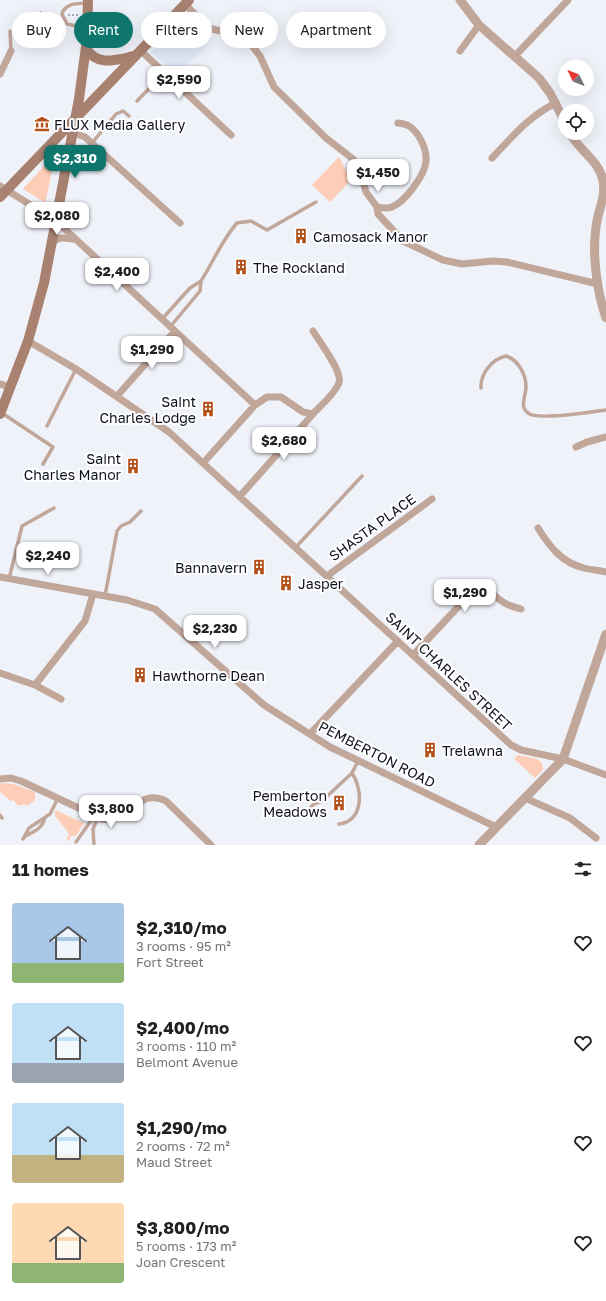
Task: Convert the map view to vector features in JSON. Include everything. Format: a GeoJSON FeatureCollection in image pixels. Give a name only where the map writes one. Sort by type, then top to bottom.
{"type":"FeatureCollection","features":[{"type":"Feature","properties":{"kind":"main road"},"geometry":{"type":"LineString","coordinates":[[88,1],[88,12]]}},
{"type":"Feature","properties":{"kind":"main road"},"geometry":{"type":"LineString","coordinates":[[2,191],[187,2]]}},
{"type":"Feature","properties":{"kind":"main road"},"geometry":{"type":"LineString","coordinates":[[86,48],[90,55],[102,61],[137,53]]}},
{"type":"Feature","properties":{"kind":"main road"},"geometry":{"type":"LineString","coordinates":[[0,413],[28,341],[41,296],[73,133],[86,48]]}},
{"type":"Feature","properties":{"kind":"street"},"geometry":{"type":"LineString","coordinates":[[460,0],[479,25],[539,78],[558,107]]}},
{"type":"Feature","properties":{"kind":"street"},"geometry":{"type":"LineString","coordinates":[[514,57],[568,0]]}},
{"type":"Feature","properties":{"kind":"street"},"geometry":{"type":"LineString","coordinates":[[187,2],[208,28],[242,36],[249,42],[260,56],[274,87],[326,138],[353,158],[360,169],[366,192],[376,207],[378,214],[403,241],[443,260],[462,264],[493,261],[507,262],[598,284]]}},
{"type":"Feature","properties":{"kind":"street"},"geometry":{"type":"LineString","coordinates":[[460,51],[479,25]]}},
{"type":"Feature","properties":{"kind":"street"},"geometry":{"type":"LineString","coordinates":[[0,74],[11,51]]}},
{"type":"Feature","properties":{"kind":"street"},"geometry":{"type":"LineString","coordinates":[[137,53],[164,73],[231,135]]}},
{"type":"Feature","properties":{"kind":"street"},"geometry":{"type":"LineString","coordinates":[[492,158],[528,120],[541,110],[556,103]]}},
{"type":"Feature","properties":{"kind":"street"},"geometry":{"type":"LineString","coordinates":[[376,207],[386,209],[393,207],[400,202],[423,176],[426,161],[425,150],[421,140],[414,129],[407,124],[398,123]]}},
{"type":"Feature","properties":{"kind":"street"},"geometry":{"type":"LineString","coordinates":[[73,133],[85,137],[180,223]]}},
{"type":"Feature","properties":{"kind":"street"},"geometry":{"type":"LineString","coordinates":[[575,140],[593,159],[604,178],[602,218],[595,241],[600,300],[606,318]]}},
{"type":"Feature","properties":{"kind":"street"},"geometry":{"type":"LineString","coordinates":[[2,191],[55,220],[73,239],[171,330],[255,405]]}},
{"type":"Feature","properties":{"kind":"street"},"geometry":{"type":"LineString","coordinates":[[51,245],[54,240],[59,238],[73,239]]}},
{"type":"Feature","properties":{"kind":"street"},"geometry":{"type":"LineString","coordinates":[[116,396],[171,330]]}},
{"type":"Feature","properties":{"kind":"street"},"geometry":{"type":"LineString","coordinates":[[240,496],[332,393],[339,381],[339,375],[332,362],[312,331]]}},
{"type":"Feature","properties":{"kind":"street","name":"SAINT CHARLES STREET"},"geometry":{"type":"LineString","coordinates":[[28,341],[76,369],[169,432],[204,462],[511,745],[521,750],[563,759],[606,775]]}},
{"type":"Feature","properties":{"kind":"street"},"geometry":{"type":"LineString","coordinates":[[0,384],[11,387]]}},
{"type":"Feature","properties":{"kind":"street"},"geometry":{"type":"LineString","coordinates":[[204,462],[255,405],[267,397],[281,397],[303,412],[313,414]]}},
{"type":"Feature","properties":{"kind":"street"},"geometry":{"type":"LineString","coordinates":[[576,447],[587,442],[606,437]]}},
{"type":"Feature","properties":{"kind":"street","name":"SHASTA PLACE"},"geometry":{"type":"LineString","coordinates":[[327,576],[432,499]]}},
{"type":"Feature","properties":{"kind":"street"},"geometry":{"type":"LineString","coordinates":[[538,528],[550,548],[568,562],[583,568],[606,572]]}},
{"type":"Feature","properties":{"kind":"street","name":"PEMBERTON ROAD"},"geometry":{"type":"LineString","coordinates":[[0,577],[141,603],[155,609],[264,705],[330,747],[496,827]]}},
{"type":"Feature","properties":{"kind":"street"},"geometry":{"type":"LineString","coordinates":[[413,655],[474,590],[482,588],[489,590],[504,603],[521,609]]}},
{"type":"Feature","properties":{"kind":"street"},"geometry":{"type":"LineString","coordinates":[[35,685],[85,621],[93,594]]}},
{"type":"Feature","properties":{"kind":"street"},"geometry":{"type":"LineString","coordinates":[[479,845],[563,759],[606,634]]}},
{"type":"Feature","properties":{"kind":"street"},"geometry":{"type":"LineString","coordinates":[[310,734],[398,641]]}},
{"type":"Feature","properties":{"kind":"street"},"geometry":{"type":"LineString","coordinates":[[0,673],[35,685],[61,699]]}},
{"type":"Feature","properties":{"kind":"street"},"geometry":{"type":"LineString","coordinates":[[0,779],[11,778],[20,781],[109,820],[117,818],[146,798],[160,797],[211,845]]}},
{"type":"Feature","properties":{"kind":"street"},"geometry":{"type":"LineString","coordinates":[[525,798],[570,818],[596,838]]}},
{"type":"Feature","properties":{"kind":"lane"},"geometry":{"type":"LineString","coordinates":[[74,26],[65,22],[62,14],[70,5],[88,1]]}},
{"type":"Feature","properties":{"kind":"lane"},"geometry":{"type":"LineString","coordinates":[[10,31],[11,51]]}},
{"type":"Feature","properties":{"kind":"lane"},"geometry":{"type":"LineString","coordinates":[[137,101],[164,73]]}},
{"type":"Feature","properties":{"kind":"lane"},"geometry":{"type":"LineString","coordinates":[[92,143],[116,114],[123,111],[129,116]]}},
{"type":"Feature","properties":{"kind":"lane"},"geometry":{"type":"LineString","coordinates":[[171,330],[200,291],[201,281],[220,250],[227,234],[237,223],[251,221],[267,230],[316,202]]}},
{"type":"Feature","properties":{"kind":"lane"},"geometry":{"type":"LineString","coordinates":[[161,320],[190,288],[201,281]]}},
{"type":"Feature","properties":{"kind":"lane"},"geometry":{"type":"LineString","coordinates":[[481,388],[483,378],[490,366],[495,360],[506,356],[516,361],[524,374],[526,388],[523,405],[526,412],[530,415],[535,417],[547,417],[606,410]]}},
{"type":"Feature","properties":{"kind":"lane"},"geometry":{"type":"LineString","coordinates":[[47,426],[76,369]]}},
{"type":"Feature","properties":{"kind":"lane"},"geometry":{"type":"LineString","coordinates":[[0,413],[53,447],[43,464]]}},
{"type":"Feature","properties":{"kind":"lane"},"geometry":{"type":"LineString","coordinates":[[296,547],[362,476]]}},
{"type":"Feature","properties":{"kind":"lane"},"geometry":{"type":"LineString","coordinates":[[9,579],[22,526],[54,508]]}},
{"type":"Feature","properties":{"kind":"lane"},"geometry":{"type":"LineString","coordinates":[[105,596],[117,531],[141,511]]}},
{"type":"Feature","properties":{"kind":"lane"},"geometry":{"type":"LineString","coordinates":[[302,816],[314,804],[322,801],[352,773],[358,761]]}},
{"type":"Feature","properties":{"kind":"lane"},"geometry":{"type":"LineString","coordinates":[[339,824],[350,821],[357,812],[360,800],[359,789],[356,779],[352,773]]}},
{"type":"Feature","properties":{"kind":"lane"},"geometry":{"type":"LineString","coordinates":[[45,818],[41,827],[32,834],[23,838],[29,828],[50,814],[58,798]]}},
{"type":"Feature","properties":{"kind":"lane"},"geometry":{"type":"LineString","coordinates":[[76,842],[97,816]]}},
{"type":"Feature","properties":{"kind":"lane"},"geometry":{"type":"LineString","coordinates":[[94,845],[92,837],[97,816]]}},
{"type":"Feature","properties":{"kind":"shaded area"},"geometry":{"type":"Polygon","coordinates":[[[155,48],[203,48],[177,76],[151,52],[155,48]]]}},
{"type":"Feature","properties":{"kind":"shaded area"},"geometry":{"type":"Polygon","coordinates":[[[339,157],[351,180],[330,202],[312,185],[339,157]]]}},
{"type":"Feature","properties":{"kind":"shaded area"},"geometry":{"type":"Polygon","coordinates":[[[51,158],[54,160],[46,200],[44,202],[23,189],[51,158]]]}},
{"type":"Feature","properties":{"kind":"shaded area"},"geometry":{"type":"Polygon","coordinates":[[[518,755],[537,759],[542,763],[543,770],[535,778],[514,759],[518,755]]]}},
{"type":"Feature","properties":{"kind":"shaded area"},"geometry":{"type":"Polygon","coordinates":[[[0,784],[13,784],[35,792],[35,800],[27,806],[24,804],[18,806],[13,800],[11,801],[0,792],[0,784]]]}},
{"type":"Feature","properties":{"kind":"shaded area"},"geometry":{"type":"Polygon","coordinates":[[[55,810],[84,823],[76,836],[71,836],[69,841],[66,838],[69,836],[68,832],[55,816],[55,810]]]}},
{"type":"Feature","properties":{"kind":"place","name":"FLUX Media Gallery"},"geometry":{"type":"Point","coordinates":[42,124]}},
{"type":"Feature","properties":{"kind":"place","name":"Camosack Manor"},"geometry":{"type":"Point","coordinates":[301,236]}},
{"type":"Feature","properties":{"kind":"place","name":"The Rockland"},"geometry":{"type":"Point","coordinates":[241,267]}},
{"type":"Feature","properties":{"kind":"place","name":"Saint Charles Lodge"},"geometry":{"type":"Point","coordinates":[208,409]}},
{"type":"Feature","properties":{"kind":"place","name":"Saint Charles Manor"},"geometry":{"type":"Point","coordinates":[133,466]}},
{"type":"Feature","properties":{"kind":"place","name":"Bannavern"},"geometry":{"type":"Point","coordinates":[259,567]}},
{"type":"Feature","properties":{"kind":"place","name":"Jasper"},"geometry":{"type":"Point","coordinates":[286,583]}},
{"type":"Feature","properties":{"kind":"place","name":"Hawthorne Dean"},"geometry":{"type":"Point","coordinates":[140,675]}},
{"type":"Feature","properties":{"kind":"place","name":"Trelawna"},"geometry":{"type":"Point","coordinates":[430,750]}},
{"type":"Feature","properties":{"kind":"place","name":"Pemberton Meadows"},"geometry":{"type":"Point","coordinates":[339,803]}}]}
